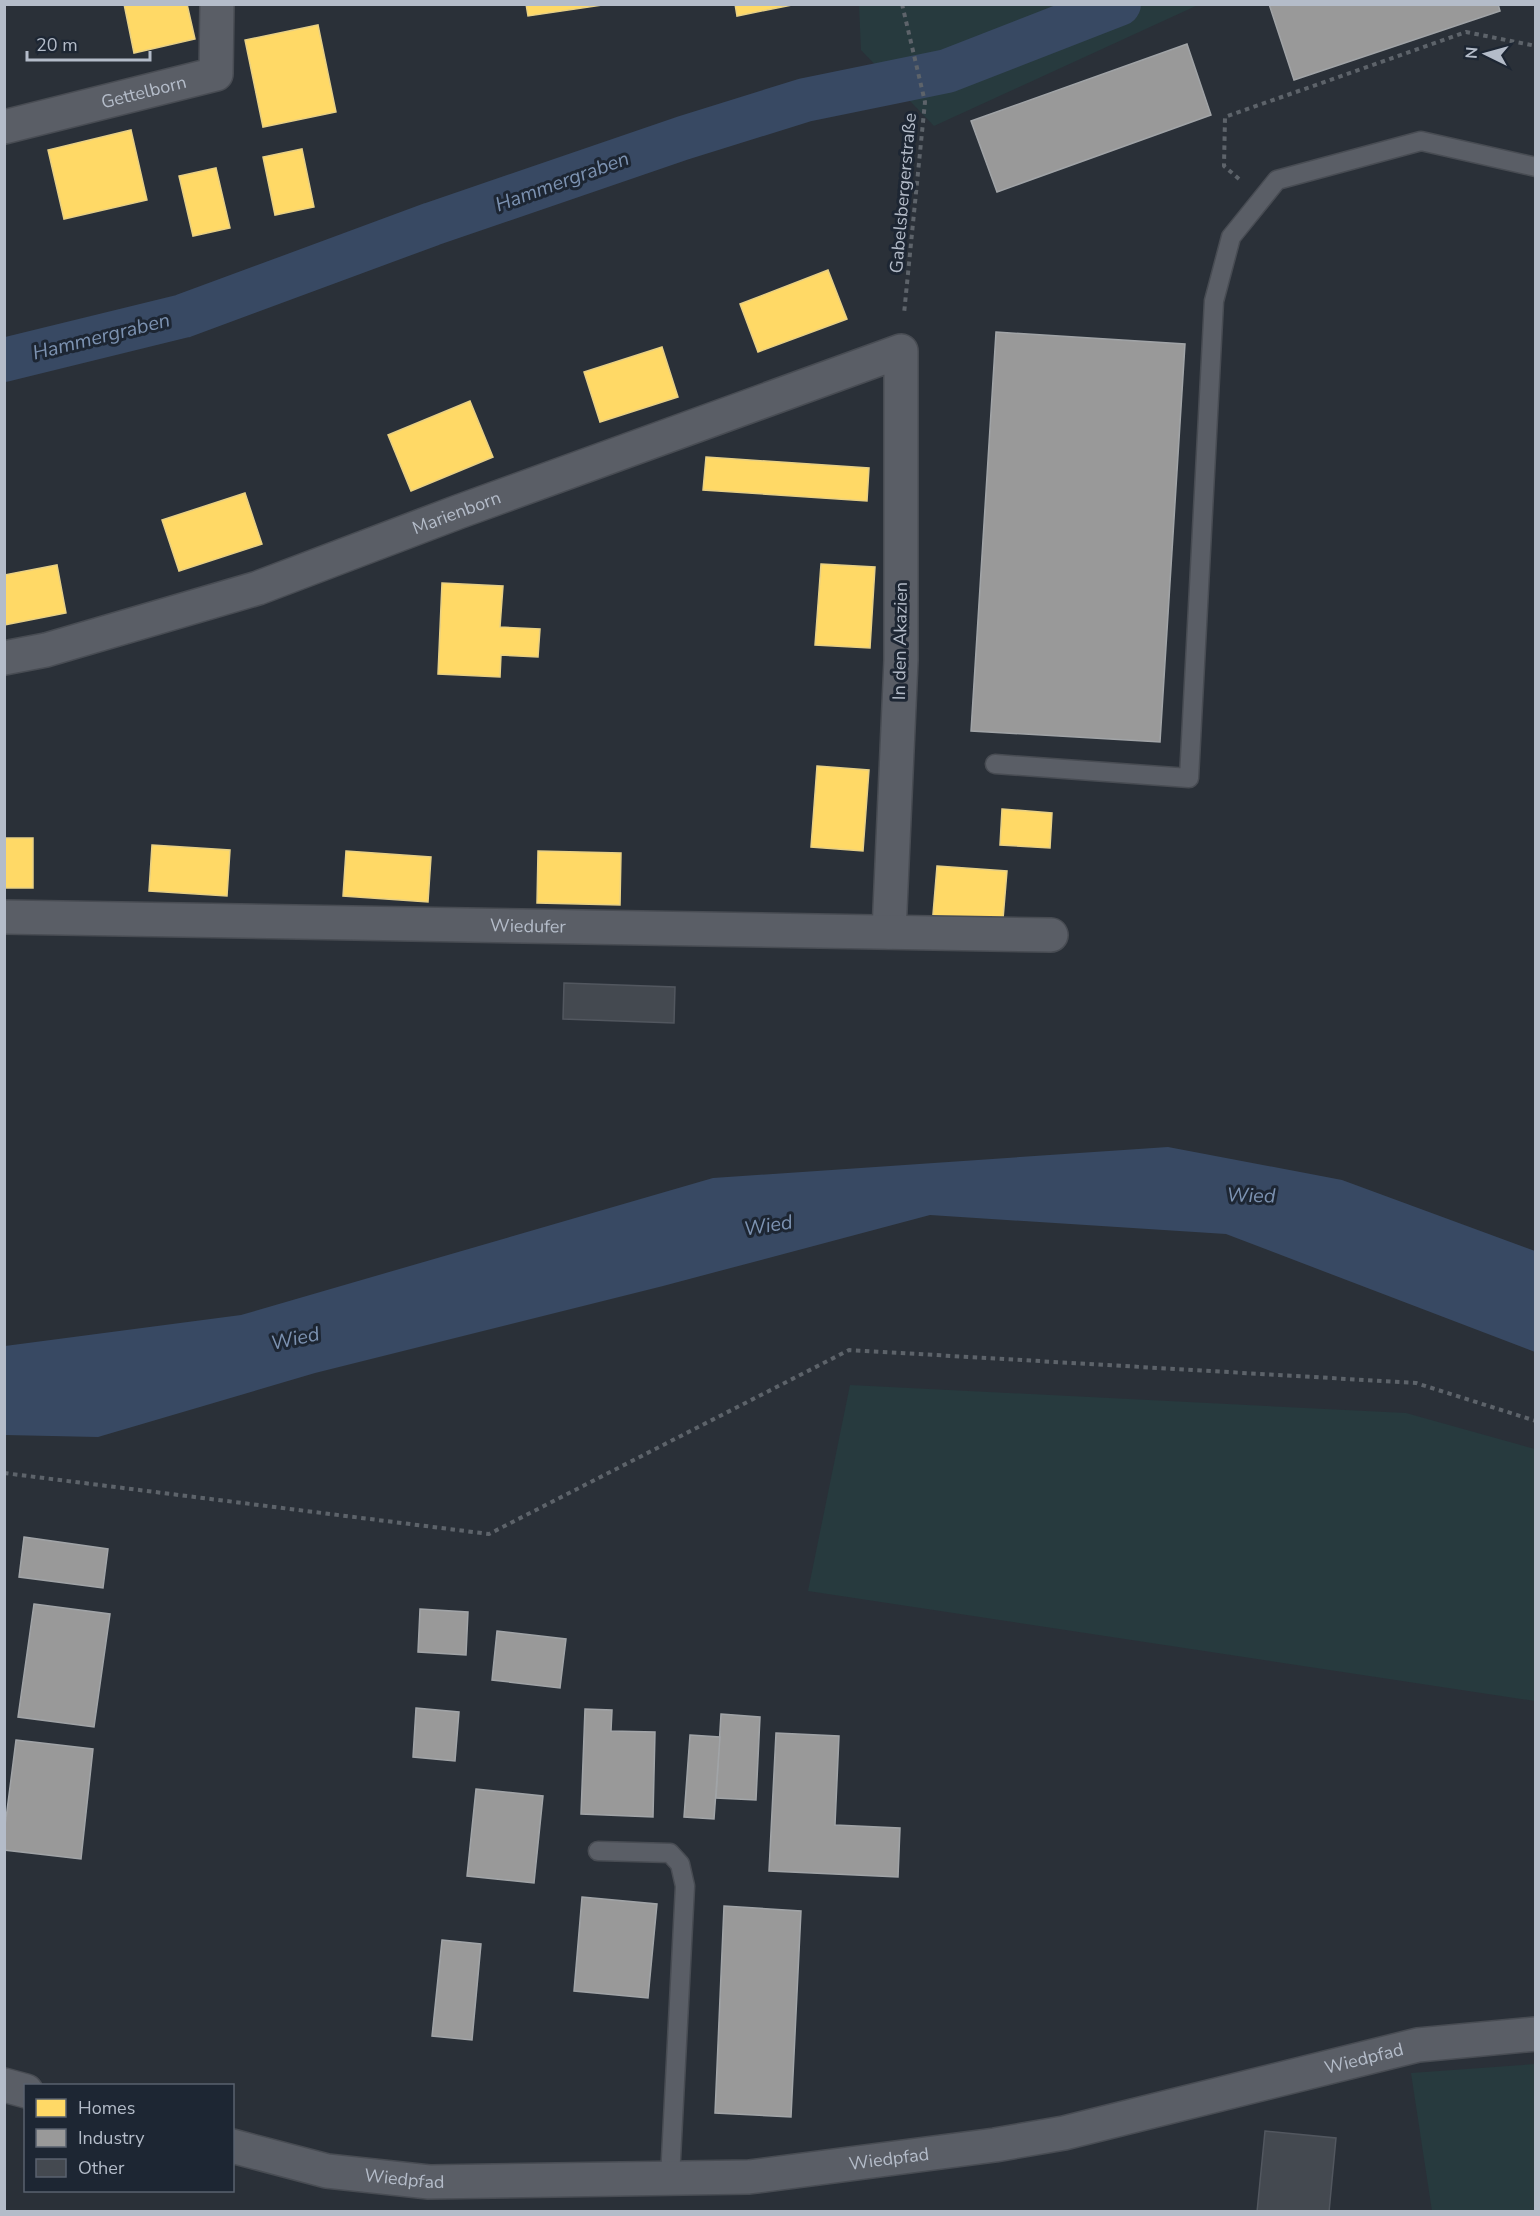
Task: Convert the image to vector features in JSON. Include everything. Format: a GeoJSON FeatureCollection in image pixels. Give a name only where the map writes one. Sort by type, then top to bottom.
{"type":"FeatureCollection","features":[{"type":"Feature","properties":{"kind":"street","name":"Gettelborn"},"geometry":{"type":"LineString","coordinates":[[4,128],[216,74],[217,4]]}},
{"type":"Feature","properties":{"kind":"street","name":"Marienborn"},"geometry":{"type":"LineString","coordinates":[[4,658],[46,650],[258,588],[469,508],[901,351]]}},
{"type":"Feature","properties":{"kind":"street","name":"In den Akazien"},"geometry":{"type":"LineString","coordinates":[[889,932],[902,660],[901,351]]}},
{"type":"Feature","properties":{"kind":"street","name":"Wiedufer"},"geometry":{"type":"LineString","coordinates":[[4,917],[1051,935]]}},
{"type":"Feature","properties":{"kind":"street","name":"Wiedpfad"},"geometry":{"type":"LineString","coordinates":[[234,2147],[327,2171],[429,2182],[750,2177],[995,2145],[1064,2133],[1418,2045],[1536,2034]]}},
{"type":"Feature","properties":{"kind":"street"},"geometry":{"type":"LineString","coordinates":[[4,2085],[24,2090]]}},
{"type":"Feature","properties":{"kind":"lane"},"geometry":{"type":"LineString","coordinates":[[995,764],[1188,778],[1214,301],[1231,237],[1276,180],[1421,141],[1536,167]]}},
{"type":"Feature","properties":{"kind":"lane"},"geometry":{"type":"LineString","coordinates":[[598,1851],[670,1853],[680,1864],[685,1886],[670,2178]]}},
{"type":"Feature","properties":{"kind":"path","name":"Gabelsbergerstraße"},"geometry":{"type":"LineString","coordinates":[[901,351],[925,102],[902,4]]}},
{"type":"Feature","properties":{"kind":"path"},"geometry":{"type":"LineString","coordinates":[[1263,197],[1224,166],[1225,117],[1466,32],[1536,46]]}},
{"type":"Feature","properties":{"kind":"path"},"geometry":{"type":"LineString","coordinates":[[4,1473],[489,1534],[849,1350],[1416,1383],[1536,1421]]}},
{"type":"Feature","properties":{"kind":"green space"},"geometry":{"type":"Polygon","coordinates":[[[859,4],[1198,5],[934,126],[861,50],[859,4]]]}},
{"type":"Feature","properties":{"kind":"green space"},"geometry":{"type":"Polygon","coordinates":[[[850,1385],[1406,1413],[1535,1449],[1535,1701],[808,1591],[850,1385]]]}},
{"type":"Feature","properties":{"kind":"green space"},"geometry":{"type":"Polygon","coordinates":[[[1535,2064],[1535,2211],[1432,2211],[1411,2073],[1535,2064]]]}},
{"type":"Feature","properties":{"kind":"water","name":"Wied"},"geometry":{"type":"Polygon","coordinates":[[[1168,1147],[1342,1180],[1535,1251],[1535,1352],[1226,1234],[930,1215],[663,1286],[315,1373],[98,1437],[5,1435],[5,1346],[241,1315],[713,1178],[1168,1147]]]}},
{"type":"Feature","properties":{"kind":"building: Homes"},"geometry":{"type":"Polygon","coordinates":[[[124,4],[187,4],[195,39],[134,53],[124,4]]]}},
{"type":"Feature","properties":{"kind":"building: Homes"},"geometry":{"type":"Polygon","coordinates":[[[526,4],[609,4],[528,16],[526,4]]]}},
{"type":"Feature","properties":{"kind":"building: Homes"},"geometry":{"type":"Polygon","coordinates":[[[735,4],[797,4],[737,16],[735,4]]]}},
{"type":"Feature","properties":{"kind":"building: Homes"},"geometry":{"type":"Polygon","coordinates":[[[318,25],[336,112],[263,127],[245,40],[318,25]]]}},
{"type":"Feature","properties":{"kind":"building: Homes"},"geometry":{"type":"Polygon","coordinates":[[[131,130],[147,200],[64,219],[48,150],[131,130]]]}},
{"type":"Feature","properties":{"kind":"building: Homes"},"geometry":{"type":"Polygon","coordinates":[[[302,149],[314,207],[275,215],[263,157],[302,149]]]}},
{"type":"Feature","properties":{"kind":"building: Homes"},"geometry":{"type":"Polygon","coordinates":[[[216,168],[230,228],[193,236],[179,176],[216,168]]]}},
{"type":"Feature","properties":{"kind":"building: Homes"},"geometry":{"type":"Polygon","coordinates":[[[828,270],[847,319],[758,352],[740,304],[828,270]]]}},
{"type":"Feature","properties":{"kind":"building: Homes"},"geometry":{"type":"Polygon","coordinates":[[[662,347],[678,397],[600,422],[584,372],[662,347]]]}},
{"type":"Feature","properties":{"kind":"building: Homes"},"geometry":{"type":"Polygon","coordinates":[[[470,401],[493,457],[411,491],[388,435],[470,401]]]}},
{"type":"Feature","properties":{"kind":"building: Homes"},"geometry":{"type":"Polygon","coordinates":[[[706,457],[869,468],[867,501],[703,490],[706,457]]]}},
{"type":"Feature","properties":{"kind":"building: Homes"},"geometry":{"type":"Polygon","coordinates":[[[245,493],[262,544],[179,571],[162,520],[245,493]]]}},
{"type":"Feature","properties":{"kind":"building: Homes"},"geometry":{"type":"Polygon","coordinates":[[[821,564],[875,567],[870,648],[815,645],[821,564]]]}},
{"type":"Feature","properties":{"kind":"building: Homes"},"geometry":{"type":"Polygon","coordinates":[[[57,565],[66,613],[4,625],[4,575],[57,565]]]}},
{"type":"Feature","properties":{"kind":"building: Homes"},"geometry":{"type":"Polygon","coordinates":[[[442,583],[503,586],[500,627],[540,629],[538,657],[501,655],[500,677],[438,674],[442,583]]]}},
{"type":"Feature","properties":{"kind":"building: Homes"},"geometry":{"type":"Polygon","coordinates":[[[817,766],[869,770],[863,851],[811,847],[817,766]]]}},
{"type":"Feature","properties":{"kind":"building: Homes"},"geometry":{"type":"Polygon","coordinates":[[[1002,809],[1052,813],[1050,848],[1000,845],[1002,809]]]}},
{"type":"Feature","properties":{"kind":"building: Homes"},"geometry":{"type":"Polygon","coordinates":[[[4,838],[33,838],[33,888],[4,888],[4,838]]]}},
{"type":"Feature","properties":{"kind":"building: Homes"},"geometry":{"type":"Polygon","coordinates":[[[152,845],[230,850],[227,896],[149,891],[152,845]]]}},
{"type":"Feature","properties":{"kind":"building: Homes"},"geometry":{"type":"Polygon","coordinates":[[[346,851],[431,857],[428,902],[343,896],[346,851]]]}},
{"type":"Feature","properties":{"kind":"building: Homes"},"geometry":{"type":"Polygon","coordinates":[[[538,851],[621,853],[620,905],[537,903],[538,851]]]}},
{"type":"Feature","properties":{"kind":"building: Homes"},"geometry":{"type":"Polygon","coordinates":[[[937,866],[1007,871],[1002,931],[932,926],[937,866]]]}},
{"type":"Feature","properties":{"kind":"building: Industry"},"geometry":{"type":"Polygon","coordinates":[[[1269,4],[1498,4],[1500,11],[1294,80],[1269,4]]]}},
{"type":"Feature","properties":{"kind":"building: Industry"},"geometry":{"type":"Polygon","coordinates":[[[1187,44],[1211,115],[997,192],[971,121],[1187,44]]]}},
{"type":"Feature","properties":{"kind":"building: Industry"},"geometry":{"type":"Polygon","coordinates":[[[996,332],[1185,344],[1160,742],[971,731],[996,332]]]}},
{"type":"Feature","properties":{"kind":"building: Industry"},"geometry":{"type":"Polygon","coordinates":[[[24,1537],[108,1549],[103,1588],[19,1577],[24,1537]]]}},
{"type":"Feature","properties":{"kind":"building: Industry"},"geometry":{"type":"Polygon","coordinates":[[[34,1604],[110,1614],[94,1727],[18,1717],[34,1604]]]}},
{"type":"Feature","properties":{"kind":"building: Industry"},"geometry":{"type":"Polygon","coordinates":[[[420,1609],[468,1612],[466,1655],[418,1652],[420,1609]]]}},
{"type":"Feature","properties":{"kind":"building: Industry"},"geometry":{"type":"Polygon","coordinates":[[[497,1631],[566,1639],[560,1688],[492,1680],[497,1631]]]}},
{"type":"Feature","properties":{"kind":"building: Industry"},"geometry":{"type":"Polygon","coordinates":[[[416,1708],[459,1712],[455,1761],[413,1757],[416,1708]]]}},
{"type":"Feature","properties":{"kind":"building: Industry"},"geometry":{"type":"Polygon","coordinates":[[[585,1709],[612,1710],[611,1731],[655,1732],[653,1817],[581,1814],[585,1709]]]}},
{"type":"Feature","properties":{"kind":"building: Industry"},"geometry":{"type":"Polygon","coordinates":[[[721,1714],[760,1717],[756,1800],[716,1798],[721,1714]]]}},
{"type":"Feature","properties":{"kind":"building: Industry"},"geometry":{"type":"Polygon","coordinates":[[[776,1733],[839,1736],[835,1825],[900,1828],[898,1877],[769,1871],[776,1733]]]}},
{"type":"Feature","properties":{"kind":"building: Industry"},"geometry":{"type":"Polygon","coordinates":[[[690,1735],[720,1737],[714,1819],[684,1817],[690,1735]]]}},
{"type":"Feature","properties":{"kind":"building: Industry"},"geometry":{"type":"Polygon","coordinates":[[[16,1740],[93,1749],[81,1859],[4,1850],[16,1740]]]}},
{"type":"Feature","properties":{"kind":"building: Industry"},"geometry":{"type":"Polygon","coordinates":[[[476,1789],[543,1796],[534,1883],[467,1876],[476,1789]]]}},
{"type":"Feature","properties":{"kind":"building: Industry"},"geometry":{"type":"Polygon","coordinates":[[[582,1897],[657,1904],[648,1998],[574,1991],[582,1897]]]}},
{"type":"Feature","properties":{"kind":"building: Industry"},"geometry":{"type":"Polygon","coordinates":[[[724,1906],[801,1911],[791,2117],[715,2113],[724,1906]]]}},
{"type":"Feature","properties":{"kind":"building: Industry"},"geometry":{"type":"Polygon","coordinates":[[[442,1940],[481,1944],[472,2040],[432,2036],[442,1940]]]}},
{"type":"Feature","properties":{"kind":"building: Other"},"geometry":{"type":"Polygon","coordinates":[[[564,983],[675,987],[674,1023],[563,1019],[564,983]]]}},
{"type":"Feature","properties":{"kind":"building: Other"},"geometry":{"type":"Polygon","coordinates":[[[1265,2131],[1336,2138],[1329,2212],[1257,2212],[1265,2131]]]}},
{"type":"Feature","properties":{"kind":"waterway","name":"Hammergraben"},"geometry":{"type":"LineString","coordinates":[[4,360],[183,316],[432,224],[683,138],[805,100],[947,71],[1119,4]]}}]}
